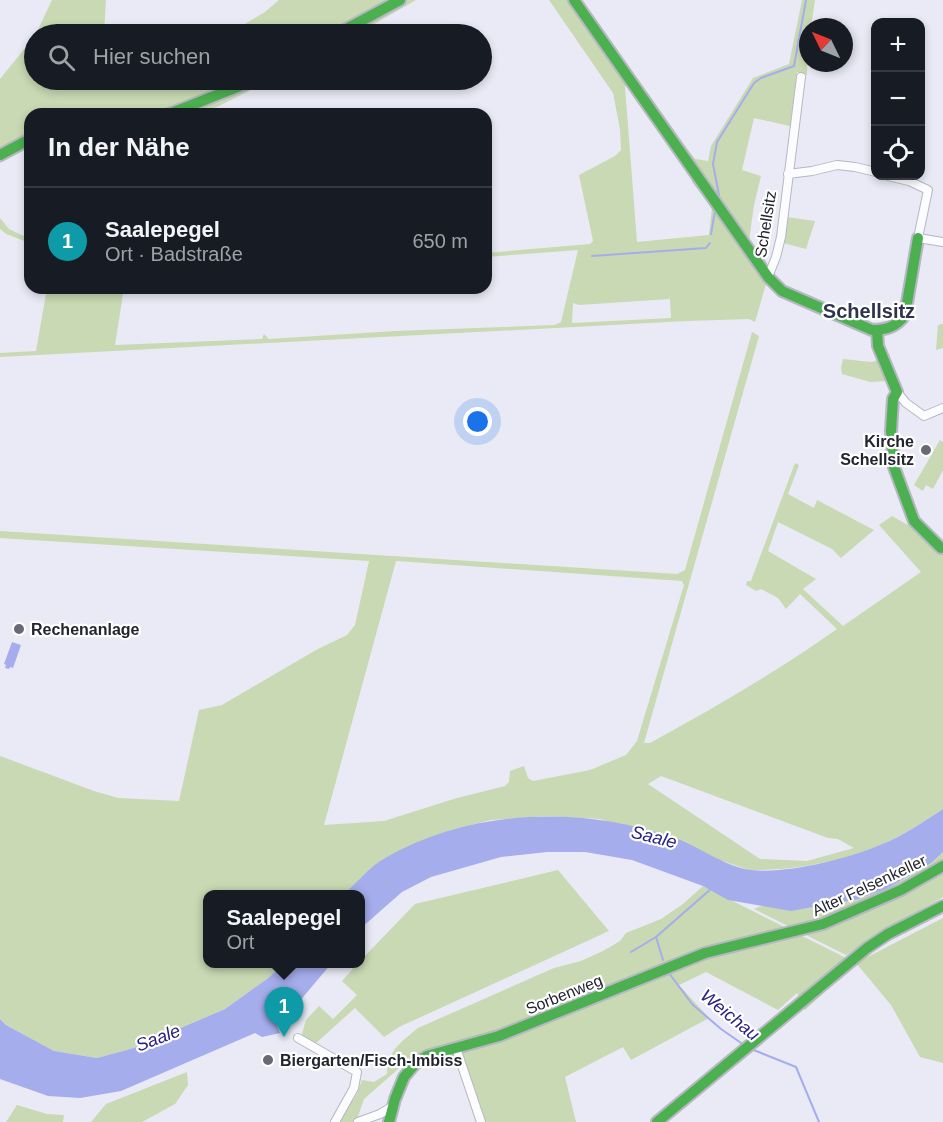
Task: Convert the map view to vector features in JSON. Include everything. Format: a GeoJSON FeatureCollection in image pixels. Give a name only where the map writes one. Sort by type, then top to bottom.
{"type":"FeatureCollection","features":[{"type":"Feature","properties":{"kind":"street"},"geometry":{"type":"LineString","coordinates":[[356,24],[400,0]]}},
{"type":"Feature","properties":{"kind":"street"},"geometry":{"type":"LineString","coordinates":[[574,0],[768,277],[782,291],[868,329],[885,330],[899,323],[905,315],[928,190],[905,180]]}},
{"type":"Feature","properties":{"kind":"street","name":"Schellsitz"},"geometry":{"type":"LineString","coordinates":[[768,277],[781,237],[801,77]]}},
{"type":"Feature","properties":{"kind":"street"},"geometry":{"type":"LineString","coordinates":[[187,108],[231,90]]}},
{"type":"Feature","properties":{"kind":"street"},"geometry":{"type":"LineString","coordinates":[[0,155],[24,142]]}},
{"type":"Feature","properties":{"kind":"street","name":"Schellsitz"},"geometry":{"type":"LineString","coordinates":[[788,174],[837,165],[871,171]]}},
{"type":"Feature","properties":{"kind":"street"},"geometry":{"type":"LineString","coordinates":[[918,238],[943,242]]}},
{"type":"Feature","properties":{"kind":"street"},"geometry":{"type":"LineString","coordinates":[[877,330],[878,345],[897,392],[906,403],[924,416],[943,408]]}},
{"type":"Feature","properties":{"kind":"street"},"geometry":{"type":"LineString","coordinates":[[897,392],[893,399],[891,431],[894,467],[914,521],[942,548]]}},
{"type":"Feature","properties":{"kind":"street","name":"Alter Felsenkeller"},"geometry":{"type":"LineString","coordinates":[[771,938],[838,918],[927,876],[943,866]]}},
{"type":"Feature","properties":{"kind":"street"},"geometry":{"type":"LineString","coordinates":[[657,1122],[873,944],[943,906]]}},
{"type":"Feature","properties":{"kind":"street","name":"Sorbenweg"},"geometry":{"type":"LineString","coordinates":[[389,1122],[402,1081],[415,1064],[432,1054],[499,1036],[705,953],[771,938]]}},
{"type":"Feature","properties":{"kind":"street"},"geometry":{"type":"LineString","coordinates":[[298,1038],[357,1072],[354,1088],[335,1122]]}},
{"type":"Feature","properties":{"kind":"street"},"geometry":{"type":"LineString","coordinates":[[456,1048],[481,1122]]}},
{"type":"Feature","properties":{"kind":"street"},"geometry":{"type":"LineString","coordinates":[[358,1122],[373,1120],[393,1106]]}},
{"type":"Feature","properties":{"kind":"green space"},"geometry":{"type":"Polygon","coordinates":[[[52,0],[106,0],[105,24],[41,24],[52,0]]]}},
{"type":"Feature","properties":{"kind":"green space"},"geometry":{"type":"Polygon","coordinates":[[[279,0],[416,0],[374,24],[245,24],[279,0]]]}},
{"type":"Feature","properties":{"kind":"green space"},"geometry":{"type":"Polygon","coordinates":[[[549,0],[582,0],[695,159],[708,161],[711,146],[753,78],[789,64],[802,0],[815,0],[812,18],[799,18],[799,72],[807,72],[807,75],[797,72],[790,126],[754,118],[742,170],[761,176],[754,205],[747,255],[766,284],[755,322],[749,319],[687,321],[0,357],[0,353],[36,351],[46,294],[123,294],[115,345],[262,339],[264,334],[269,339],[395,331],[555,325],[561,322],[578,250],[492,257],[492,252],[590,244],[593,241],[579,175],[615,156],[621,150],[620,129],[613,93],[549,0]],[[627,83],[625,87],[637,242],[709,235],[712,208],[692,182],[692,175],[627,83]],[[670,299],[579,305],[573,303],[572,323],[671,318],[670,299]]]}},
{"type":"Feature","properties":{"kind":"green space"},"geometry":{"type":"Polygon","coordinates":[[[24,49],[24,90],[251,90],[214,108],[24,108],[24,150],[0,163],[0,79],[24,49]]]}},
{"type":"Feature","properties":{"kind":"green space"},"geometry":{"type":"Polygon","coordinates":[[[786,217],[815,221],[806,249],[783,243],[786,217]]]}},
{"type":"Feature","properties":{"kind":"green space"},"geometry":{"type":"Polygon","coordinates":[[[0,218],[9,229],[24,236],[24,241],[6,234],[0,229],[0,218]]]}},
{"type":"Feature","properties":{"kind":"green space"},"geometry":{"type":"Polygon","coordinates":[[[943,324],[943,348],[936,350],[938,325],[943,324]]]}},
{"type":"Feature","properties":{"kind":"green space"},"geometry":{"type":"Polygon","coordinates":[[[752,332],[759,336],[644,743],[650,743],[722,703],[837,629],[800,594],[786,609],[778,598],[761,589],[756,591],[746,585],[747,581],[751,581],[795,463],[799,465],[788,494],[814,508],[817,500],[874,530],[841,558],[832,549],[778,522],[768,551],[816,579],[803,589],[843,626],[921,572],[879,525],[892,516],[917,530],[943,552],[943,809],[896,838],[863,852],[815,864],[766,870],[749,870],[600,819],[547,816],[491,820],[451,830],[383,859],[348,890],[203,890],[203,968],[279,968],[225,1009],[134,1048],[97,1058],[54,1051],[6,1025],[0,1019],[0,756],[118,798],[179,801],[199,710],[222,705],[316,650],[347,635],[355,625],[369,561],[0,538],[0,531],[677,574],[685,570],[752,332]],[[396,561],[324,825],[384,821],[457,798],[505,786],[509,782],[510,771],[524,766],[528,778],[533,781],[590,770],[626,755],[637,741],[684,585],[682,581],[396,561]],[[661,776],[648,784],[760,859],[807,861],[854,848],[838,839],[828,838],[661,776]]]}},
{"type":"Feature","properties":{"kind":"green space"},"geometry":{"type":"Polygon","coordinates":[[[843,359],[871,362],[879,360],[887,381],[870,382],[842,374],[843,359]]]}},
{"type":"Feature","properties":{"kind":"green space"},"geometry":{"type":"Polygon","coordinates":[[[940,440],[943,442],[943,470],[933,489],[926,485],[923,491],[914,485],[940,440]]]}},
{"type":"Feature","properties":{"kind":"green space"},"geometry":{"type":"Polygon","coordinates":[[[943,852],[943,897],[846,955],[754,909],[770,906],[794,910],[854,898],[910,876],[943,852]]]}},
{"type":"Feature","properties":{"kind":"green space"},"geometry":{"type":"Polygon","coordinates":[[[558,870],[609,931],[399,1027],[384,1037],[355,1008],[315,1044],[301,1037],[306,1020],[319,1006],[333,1019],[357,995],[342,981],[353,968],[365,968],[365,956],[415,904],[558,870]]]}},
{"type":"Feature","properties":{"kind":"green space"},"geometry":{"type":"Polygon","coordinates":[[[703,886],[856,963],[805,1010],[797,993],[778,1010],[706,972],[679,985],[709,1018],[631,1060],[623,1047],[565,1077],[576,1122],[486,1122],[459,1043],[444,1044],[405,1063],[364,1099],[356,1122],[339,1122],[357,1094],[362,1080],[374,1082],[387,1074],[393,1053],[401,1042],[418,1028],[554,968],[581,961],[603,951],[620,941],[626,933],[661,919],[703,886]]]}},
{"type":"Feature","properties":{"kind":"green space"},"geometry":{"type":"Polygon","coordinates":[[[943,918],[943,1063],[920,1057],[891,1005],[856,963],[943,918]]]}},
{"type":"Feature","properties":{"kind":"green space"},"geometry":{"type":"Polygon","coordinates":[[[187,1072],[188,1085],[175,1104],[142,1122],[91,1122],[106,1104],[187,1072]]]}},
{"type":"Feature","properties":{"kind":"green space"},"geometry":{"type":"Polygon","coordinates":[[[17,1105],[47,1114],[64,1115],[63,1122],[6,1122],[17,1105]]]}},
{"type":"Feature","properties":{"kind":"water"},"geometry":{"type":"Polygon","coordinates":[[[12,642],[21,645],[13,668],[9,669],[5,668],[4,664],[12,642]]]}},
{"type":"Feature","properties":{"kind":"water","name":"Saale"},"geometry":{"type":"Polygon","coordinates":[[[943,809],[943,852],[931,863],[886,889],[858,899],[791,911],[728,900],[703,886],[632,860],[585,852],[547,852],[501,857],[431,877],[402,892],[365,924],[365,890],[348,890],[379,861],[418,842],[489,821],[526,817],[600,820],[636,827],[672,837],[731,865],[766,871],[799,868],[834,860],[866,850],[905,833],[943,809]]]}},
{"type":"Feature","properties":{"kind":"water","name":"Saale"},"geometry":{"type":"Polygon","coordinates":[[[279,968],[328,968],[298,1003],[274,1017],[280,1033],[262,1037],[255,1033],[121,1091],[80,1098],[48,1096],[0,1079],[0,1019],[6,1025],[54,1051],[97,1058],[134,1048],[225,1009],[279,968]]]}},
{"type":"Feature","properties":{"kind":"waterway"},"geometry":{"type":"LineString","coordinates":[[719,195],[713,164],[717,142],[754,83],[761,78],[794,66],[806,0]]}},
{"type":"Feature","properties":{"kind":"waterway"},"geometry":{"type":"LineString","coordinates":[[711,234],[715,211]]}},
{"type":"Feature","properties":{"kind":"waterway"},"geometry":{"type":"LineString","coordinates":[[592,256],[706,248],[710,243]]}},
{"type":"Feature","properties":{"kind":"waterway","name":"Weichau"},"geometry":{"type":"LineString","coordinates":[[631,952],[656,937],[712,888]]}},
{"type":"Feature","properties":{"kind":"waterway","name":"Weichau"},"geometry":{"type":"LineString","coordinates":[[656,937],[663,960]]}},
{"type":"Feature","properties":{"kind":"waterway","name":"Weichau"},"geometry":{"type":"LineString","coordinates":[[669,973],[692,1004],[744,1045]]}},
{"type":"Feature","properties":{"kind":"waterway","name":"Weichau"},"geometry":{"type":"LineString","coordinates":[[751,1049],[796,1067],[819,1122]]}},
{"type":"Feature","properties":{"kind":"traffic: fast"},"geometry":{"type":"LineString","coordinates":[[356,24],[400,0]]}},
{"type":"Feature","properties":{"kind":"traffic: fast"},"geometry":{"type":"LineString","coordinates":[[574,0],[768,277],[782,291],[872,330],[890,327],[905,315],[918,238]]}},
{"type":"Feature","properties":{"kind":"traffic: fast"},"geometry":{"type":"LineString","coordinates":[[184,108],[230,90]]}},
{"type":"Feature","properties":{"kind":"traffic: fast"},"geometry":{"type":"LineString","coordinates":[[0,155],[24,142]]}},
{"type":"Feature","properties":{"kind":"traffic: fast"},"geometry":{"type":"LineString","coordinates":[[877,330],[878,346],[897,392],[893,399],[891,431],[894,467],[914,521],[941,548]]}},
{"type":"Feature","properties":{"kind":"traffic: fast"},"geometry":{"type":"LineString","coordinates":[[389,1122],[404,1077],[415,1064],[427,1056],[499,1036],[705,953],[823,924],[901,890],[943,866]]}},
{"type":"Feature","properties":{"kind":"traffic: fast"},"geometry":{"type":"LineString","coordinates":[[657,1122],[867,948],[888,934],[943,906]]}},
{"type":"Feature","properties":{"kind":"place","name":"Kirche Schellsitz"},"geometry":{"type":"Point","coordinates":[926,450]}},
{"type":"Feature","properties":{"kind":"place","name":"Rechenanlage"},"geometry":{"type":"Point","coordinates":[19,629]}},
{"type":"Feature","properties":{"kind":"place","name":"Saalepegel"},"geometry":{"type":"Point","coordinates":[284,1037]}},
{"type":"Feature","properties":{"kind":"place","name":"Biergarten/Fisch-Imbiss"},"geometry":{"type":"Point","coordinates":[268,1060]}},
{"type":"Feature","properties":{"kind":"district","name":"Schellsitz"},"geometry":{"type":"Point","coordinates":[869,311]}}]}
